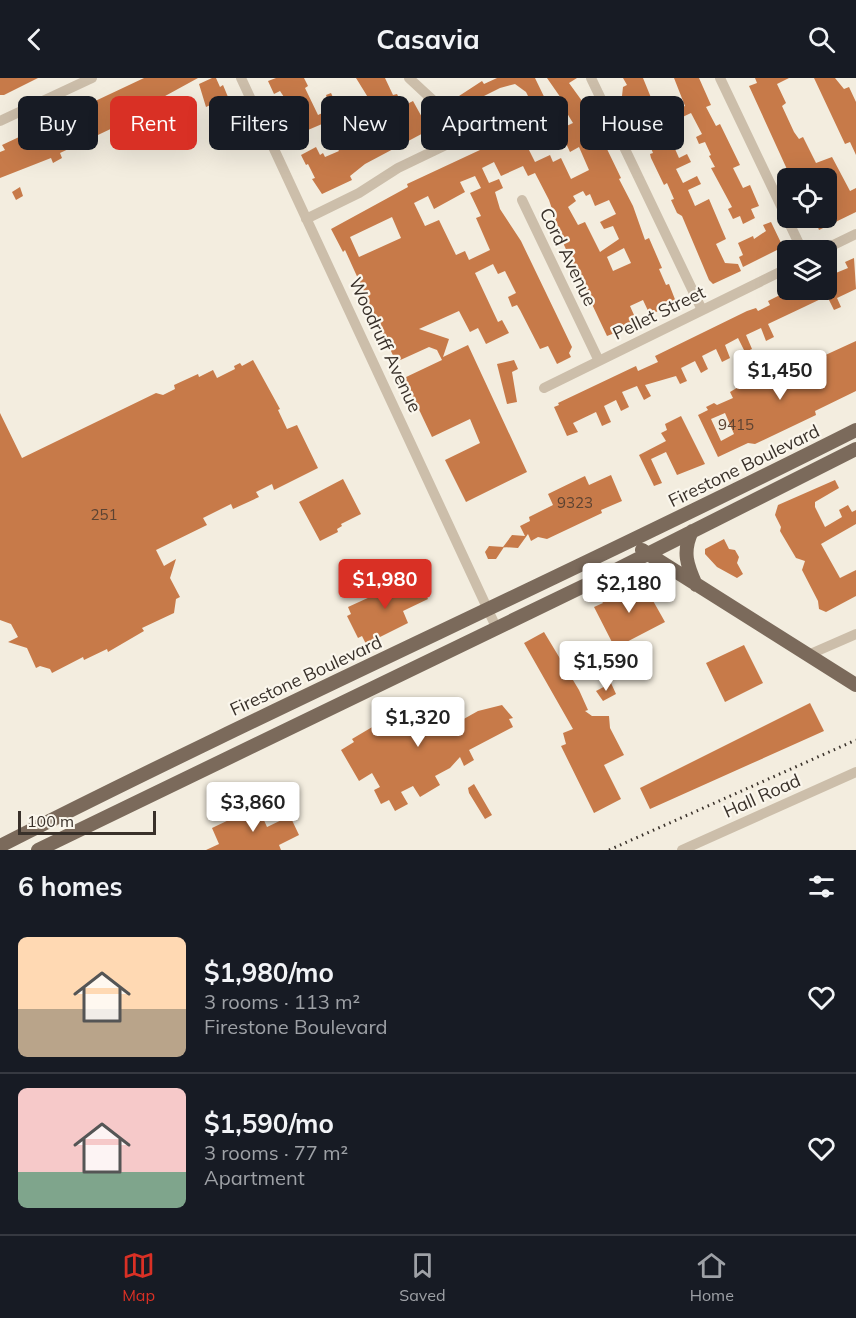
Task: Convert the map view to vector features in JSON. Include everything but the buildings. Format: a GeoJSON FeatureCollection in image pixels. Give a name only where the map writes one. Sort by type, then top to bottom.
{"type":"FeatureCollection","features":[{"type":"Feature","properties":{"kind":"main road","name":"Firestone Boulevard"},"geometry":{"type":"LineString","coordinates":[[0,846],[856,430]]}},
{"type":"Feature","properties":{"kind":"main road","name":"Firestone Boulevard"},"geometry":{"type":"LineString","coordinates":[[38,850],[646,554],[856,449]]}},
{"type":"Feature","properties":{"kind":"main road"},"geometry":{"type":"LineString","coordinates":[[692,531],[685,550],[687,565],[696,585]]}},
{"type":"Feature","properties":{"kind":"main road"},"geometry":{"type":"LineString","coordinates":[[631,541],[646,554],[856,685]]}},
{"type":"Feature","properties":{"kind":"street"},"geometry":{"type":"LineString","coordinates":[[0,121],[92,78]]}},
{"type":"Feature","properties":{"kind":"street","name":"Woodruff Avenue"},"geometry":{"type":"LineString","coordinates":[[241,78],[496,627]]}},
{"type":"Feature","properties":{"kind":"street"},"geometry":{"type":"LineString","coordinates":[[409,78],[428,96]]}},
{"type":"Feature","properties":{"kind":"street"},"geometry":{"type":"LineString","coordinates":[[591,78],[702,310]]}},
{"type":"Feature","properties":{"kind":"street"},"geometry":{"type":"LineString","coordinates":[[720,78],[797,240]]}},
{"type":"Feature","properties":{"kind":"street"},"geometry":{"type":"LineString","coordinates":[[306,219],[359,193],[398,168],[436,150]]}},
{"type":"Feature","properties":{"kind":"street","name":"Cord Avenue"},"geometry":{"type":"LineString","coordinates":[[522,200],[599,361]]}},
{"type":"Feature","properties":{"kind":"street"},"geometry":{"type":"LineString","coordinates":[[837,243],[856,234]]}},
{"type":"Feature","properties":{"kind":"street","name":"Pellet Street"},"geometry":{"type":"LineString","coordinates":[[544,388],[777,273]]}},
{"type":"Feature","properties":{"kind":"street"},"geometry":{"type":"LineString","coordinates":[[808,655],[856,634]]}},
{"type":"Feature","properties":{"kind":"street","name":"Hall Road"},"geometry":{"type":"LineString","coordinates":[[682,850],[856,772]]}},
{"type":"Feature","properties":{"kind":"railway"},"geometry":{"type":"LineString","coordinates":[[609,850],[856,740]]}}]}
